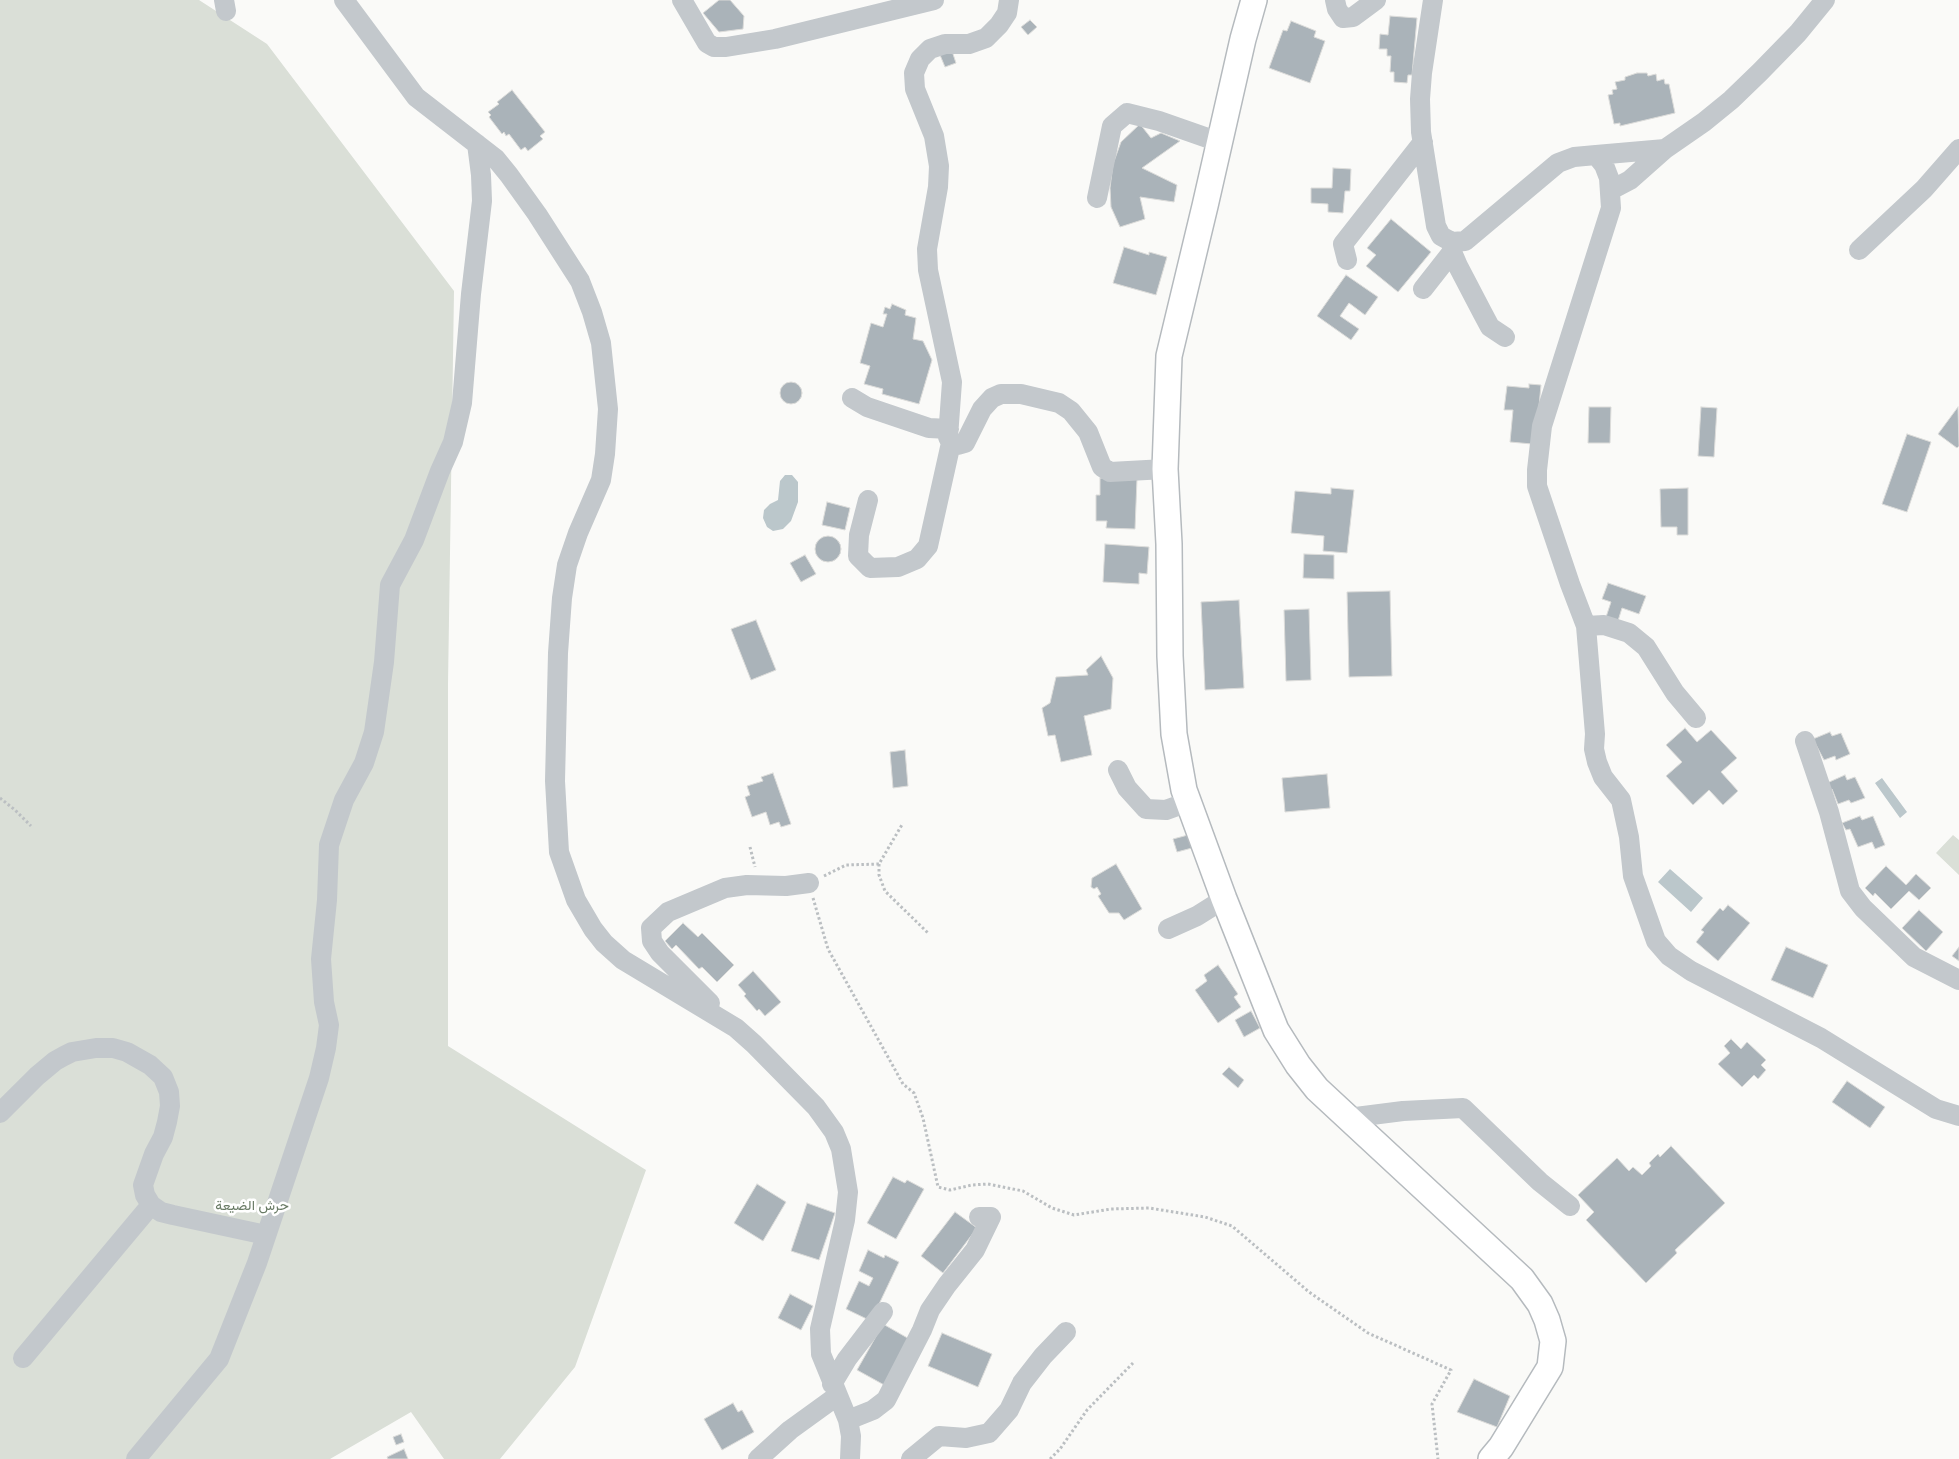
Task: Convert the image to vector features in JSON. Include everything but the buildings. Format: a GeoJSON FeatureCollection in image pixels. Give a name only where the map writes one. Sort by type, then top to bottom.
{"type":"FeatureCollection","features":[{"type":"Feature","properties":{"kind":"main road"},"geometry":{"type":"LineString","coordinates":[[1254,0],[1243,39],[1169,356],[1165,469],[1174,734],[1184,790],[1224,899],[1276,1030],[1298,1065],[1317,1089],[1522,1280],[1540,1304],[1547,1320],[1553,1342],[1550,1367],[1501,1448],[1491,1459]]}},
{"type":"Feature","properties":{"kind":"street"},"geometry":{"type":"LineString","coordinates":[[344,0],[416,97],[496,159],[522,192],[580,281],[592,312],[601,343],[608,409],[601,480],[578,533],[567,565],[562,598],[558,654],[555,781],[559,852],[564,872],[576,900],[604,944],[623,960],[736,1028]]}},
{"type":"Feature","properties":{"kind":"street"},"geometry":{"type":"LineString","coordinates":[[682,0],[707,43],[714,47],[726,47],[775,39],[934,0]]}},
{"type":"Feature","properties":{"kind":"street"},"geometry":{"type":"LineString","coordinates":[[868,500],[859,535],[858,556],[870,568],[898,567],[917,559],[928,546],[950,436],[952,382],[928,270],[927,249],[938,187],[939,166],[934,136],[915,89],[914,73],[920,59],[930,49],[945,44],[969,44],[986,38],[999,26],[1007,13],[1009,0]]}},
{"type":"Feature","properties":{"kind":"street"},"geometry":{"type":"LineString","coordinates":[[1335,0],[1337,9],[1343,18],[1353,17],[1376,0]]}},
{"type":"Feature","properties":{"kind":"street"},"geometry":{"type":"LineString","coordinates":[[1433,0],[1422,72],[1420,99],[1423,142],[1436,226],[1441,236],[1452,247],[1458,266],[1490,327],[1505,338]]}},
{"type":"Feature","properties":{"kind":"street"},"geometry":{"type":"LineString","coordinates":[[1611,190],[1630,180],[1665,149],[1704,122],[1731,100],[1791,39],[1825,0]]}},
{"type":"Feature","properties":{"kind":"street"},"geometry":{"type":"LineString","coordinates":[[1097,198],[1112,126],[1127,113],[1159,121],[1219,142]]}},
{"type":"Feature","properties":{"kind":"street"},"geometry":{"type":"LineString","coordinates":[[1348,260],[1344,244],[1423,142]]}},
{"type":"Feature","properties":{"kind":"street"},"geometry":{"type":"LineString","coordinates":[[136,1459],[218,1359],[257,1263],[319,1078],[329,1025],[324,1002],[321,959],[329,845],[344,800],[364,762],[374,732],[385,654],[390,585],[414,540],[453,442],[462,403],[471,294],[482,208],[482,175],[477,144]]}},
{"type":"Feature","properties":{"kind":"street"},"geometry":{"type":"LineString","coordinates":[[1423,289],[1452,247],[1465,241],[1558,163],[1574,157],[1665,149]]}},
{"type":"Feature","properties":{"kind":"street"},"geometry":{"type":"LineString","coordinates":[[1860,250],[1924,189],[1959,149]]}},
{"type":"Feature","properties":{"kind":"street"},"geometry":{"type":"LineString","coordinates":[[1596,155],[1604,165],[1611,190],[1611,208],[1542,426],[1537,486],[1586,626],[1595,734],[1594,749],[1603,777],[1621,800],[1629,837],[1632,876],[1656,941],[1670,956],[1691,970],[1821,1038],[1936,1109],[1959,1116]]}},
{"type":"Feature","properties":{"kind":"street"},"geometry":{"type":"LineString","coordinates":[[852,398],[867,407],[950,436],[958,445],[965,443],[982,408],[992,398],[1001,394],[1020,394],[1059,403],[1071,411],[1088,432],[1102,467],[1110,472],[1165,469]]}},
{"type":"Feature","properties":{"kind":"street"},"geometry":{"type":"LineString","coordinates":[[1586,626],[1604,625],[1629,633],[1646,647],[1675,694],[1696,718]]}},
{"type":"Feature","properties":{"kind":"street"},"geometry":{"type":"LineString","coordinates":[[1805,741],[1829,812],[1850,891],[1863,908],[1914,957],[1959,980]]}},
{"type":"Feature","properties":{"kind":"street"},"geometry":{"type":"LineString","coordinates":[[1118,770],[1127,788],[1146,809],[1166,810],[1188,802]]}},
{"type":"Feature","properties":{"kind":"street"},"geometry":{"type":"LineString","coordinates":[[809,883],[786,886],[747,885],[725,888],[668,912],[651,928],[652,941],[660,953],[816,1107],[834,1132],[841,1149],[848,1192],[845,1220],[820,1329],[821,1354],[834,1390],[848,1420],[851,1436],[850,1459]]}},
{"type":"Feature","properties":{"kind":"street"},"geometry":{"type":"LineString","coordinates":[[1168,929],[1197,916],[1224,899]]}},
{"type":"Feature","properties":{"kind":"street"},"geometry":{"type":"LineString","coordinates":[[0,1113],[55,1061],[72,1052],[96,1048],[113,1048],[127,1052],[150,1065],[163,1077],[169,1092],[170,1106],[163,1137],[154,1154],[143,1185],[145,1196],[151,1205],[161,1212],[173,1216],[266,1235]]}},
{"type":"Feature","properties":{"kind":"street"},"geometry":{"type":"LineString","coordinates":[[1348,1118],[1403,1111],[1463,1108],[1540,1182],[1570,1206]]}},
{"type":"Feature","properties":{"kind":"street"},"geometry":{"type":"LineString","coordinates":[[23,1358],[151,1205]]}},
{"type":"Feature","properties":{"kind":"street"},"geometry":{"type":"LineString","coordinates":[[848,1420],[873,1410],[886,1400],[922,1330],[930,1310],[947,1284],[975,1250],[991,1217],[979,1218]]}},
{"type":"Feature","properties":{"kind":"street"},"geometry":{"type":"LineString","coordinates":[[758,1459],[834,1390],[848,1359],[883,1312]]}},
{"type":"Feature","properties":{"kind":"street"},"geometry":{"type":"LineString","coordinates":[[911,1459],[939,1436],[966,1438],[989,1433],[1009,1410],[1022,1383],[1043,1356],[1066,1332]]}},
{"type":"Feature","properties":{"kind":"path"},"geometry":{"type":"LineString","coordinates":[[0,798],[31,826]]}},
{"type":"Feature","properties":{"kind":"path"},"geometry":{"type":"LineString","coordinates":[[903,823],[879,864],[879,875],[885,891],[928,933]]}},
{"type":"Feature","properties":{"kind":"path"},"geometry":{"type":"LineString","coordinates":[[879,864],[846,865],[809,883],[828,949],[903,1084],[914,1093],[923,1118],[938,1187],[950,1190],[972,1185],[988,1184],[1023,1191],[1052,1208],[1074,1215],[1111,1209],[1149,1208],[1205,1217],[1232,1226],[1309,1292],[1368,1333],[1451,1370],[1432,1404],[1438,1459]]}},
{"type":"Feature","properties":{"kind":"path"},"geometry":{"type":"LineString","coordinates":[[1050,1459],[1060,1449],[1087,1410],[1133,1364]]}},
{"type":"Feature","properties":{"kind":"green space","name":"حرش الضيعة"},"geometry":{"type":"Polygon","coordinates":[[[0,0],[199,0],[267,44],[454,291],[448,684],[448,1046],[646,1170],[575,1367],[500,1459],[444,1459],[411,1412],[330,1459],[0,1459],[0,0]]]}},
{"type":"Feature","properties":{"kind":"green space"},"geometry":{"type":"Polygon","coordinates":[[[1953,835],[1959,840],[1959,875],[1936,853],[1953,835]]]}},
{"type":"Feature","properties":{"kind":"shaded area"},"geometry":{"type":"Polygon","coordinates":[[[785,475],[792,475],[798,482],[798,502],[791,521],[783,529],[773,531],[767,527],[763,518],[764,510],[778,500],[780,481],[785,475]]]}},
{"type":"Feature","properties":{"kind":"shaded area"},"geometry":{"type":"Polygon","coordinates":[[[1882,778],[1907,812],[1900,818],[1875,783],[1882,778]]]}},
{"type":"Feature","properties":{"kind":"shaded area"},"geometry":{"type":"Polygon","coordinates":[[[1670,869],[1703,898],[1691,912],[1658,882],[1670,869]]]}}]}
